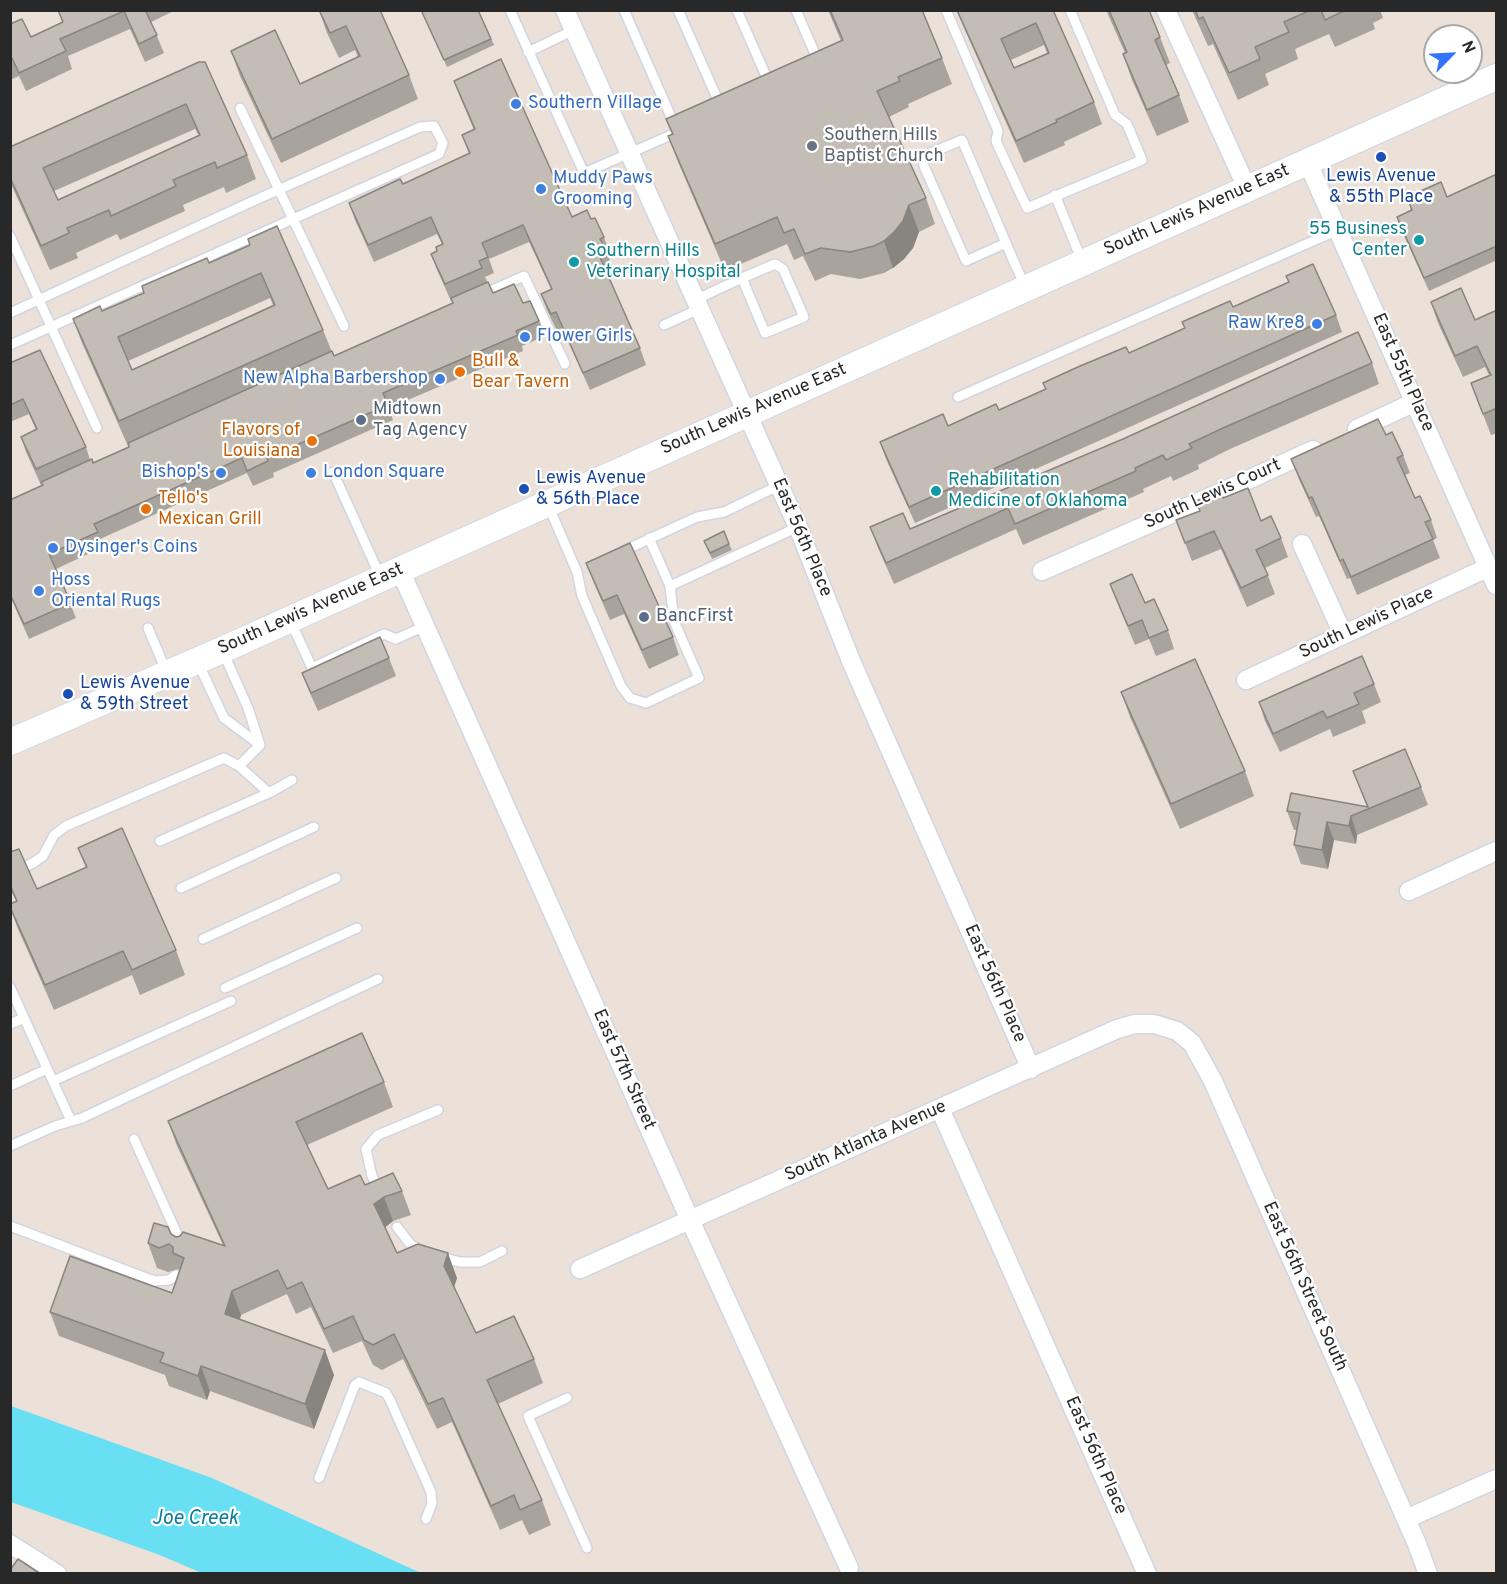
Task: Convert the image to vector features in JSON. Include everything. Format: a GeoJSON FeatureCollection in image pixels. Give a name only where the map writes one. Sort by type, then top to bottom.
{"type":"FeatureCollection","features":[{"type":"Feature","properties":{"kind":"main road","name":"South Lewis Avenue East"},"geometry":{"type":"LineString","coordinates":[[10,742],[290,620],[1497,77]]}},
{"type":"Feature","properties":{"kind":"street","name":"East 56th Place"},"geometry":{"type":"LineString","coordinates":[[565,10],[798,527],[851,661],[1031,1069]]}},
{"type":"Feature","properties":{"kind":"street"},"geometry":{"type":"LineString","coordinates":[[1166,10],[1247,188]]}},
{"type":"Feature","properties":{"kind":"street","name":"East 55th Place"},"geometry":{"type":"LineString","coordinates":[[1307,161],[1497,585]]}},
{"type":"Feature","properties":{"kind":"street","name":"South Lewis Court"},"geometry":{"type":"LineString","coordinates":[[1042,571],[1237,485],[1415,402]]}},
{"type":"Feature","properties":{"kind":"street"},"geometry":{"type":"LineString","coordinates":[[1302,544],[1343,634]]}},
{"type":"Feature","properties":{"kind":"street","name":"South Lewis Place"},"geometry":{"type":"LineString","coordinates":[[1246,680],[1489,567]]}},
{"type":"Feature","properties":{"kind":"street","name":"East 57th Street"},"geometry":{"type":"LineString","coordinates":[[391,574],[425,626],[690,1220],[851,1570]]}},
{"type":"Feature","properties":{"kind":"street"},"geometry":{"type":"LineString","coordinates":[[1409,891],[1497,851]]}},
{"type":"Feature","properties":{"kind":"street","name":"South Atlanta Avenue"},"geometry":{"type":"LineString","coordinates":[[580,1269],[1117,1029],[1135,1024],[1154,1024]]}},
{"type":"Feature","properties":{"kind":"street","name":"East 56th Street South"},"geometry":{"type":"LineString","coordinates":[[1154,1024],[1177,1031],[1192,1042],[1203,1061],[1406,1519],[1428,1574]]}},
{"type":"Feature","properties":{"kind":"street","name":"East 56th Place"},"geometry":{"type":"LineString","coordinates":[[940,1109],[1147,1574]]}},
{"type":"Feature","properties":{"kind":"street"},"geometry":{"type":"LineString","coordinates":[[1406,1519],[1497,1479]]}},
{"type":"Feature","properties":{"kind":"street"},"geometry":{"type":"LineString","coordinates":[[10,1544],[57,1574]]}},
{"type":"Feature","properties":{"kind":"lane"},"geometry":{"type":"LineString","coordinates":[[510,10],[584,173],[682,130],[624,10]]}},
{"type":"Feature","properties":{"kind":"lane"},"geometry":{"type":"LineString","coordinates":[[678,10],[719,114],[733,108]]}},
{"type":"Feature","properties":{"kind":"lane"},"geometry":{"type":"LineString","coordinates":[[737,10],[772,90]]}},
{"type":"Feature","properties":{"kind":"lane"},"geometry":{"type":"LineString","coordinates":[[796,10],[822,69],[812,73]]}},
{"type":"Feature","properties":{"kind":"lane"},"geometry":{"type":"LineString","coordinates":[[946,10],[998,131],[996,141],[1027,208],[1142,160],[1127,124],[1115,115],[1071,10]]}},
{"type":"Feature","properties":{"kind":"lane"},"geometry":{"type":"LineString","coordinates":[[528,52],[574,30]]}},
{"type":"Feature","properties":{"kind":"lane"},"geometry":{"type":"LineString","coordinates":[[763,95],[782,86]]}},
{"type":"Feature","properties":{"kind":"lane"},"geometry":{"type":"LineString","coordinates":[[240,108],[344,326]]}},
{"type":"Feature","properties":{"kind":"lane"},"geometry":{"type":"LineString","coordinates":[[10,314],[420,127],[434,126],[443,143],[439,154],[10,345]]}},
{"type":"Feature","properties":{"kind":"lane"},"geometry":{"type":"LineString","coordinates":[[1006,243],[966,261],[924,166],[923,160],[926,155],[962,140],[1006,243],[1025,288]]}},
{"type":"Feature","properties":{"kind":"lane"},"geometry":{"type":"LineString","coordinates":[[1055,195],[1083,263]]}},
{"type":"Feature","properties":{"kind":"lane"},"geometry":{"type":"LineString","coordinates":[[958,397],[1338,230]]}},
{"type":"Feature","properties":{"kind":"lane"},"geometry":{"type":"LineString","coordinates":[[10,236],[97,428]]}},
{"type":"Feature","properties":{"kind":"lane"},"geometry":{"type":"LineString","coordinates":[[664,325],[742,278],[775,264],[783,269],[804,316],[765,333],[742,278]]}},
{"type":"Feature","properties":{"kind":"lane"},"geometry":{"type":"LineString","coordinates":[[469,300],[524,276],[565,364]]}},
{"type":"Feature","properties":{"kind":"lane"},"geometry":{"type":"LineString","coordinates":[[333,472],[391,574]]}},
{"type":"Feature","properties":{"kind":"lane"},"geometry":{"type":"LineString","coordinates":[[610,557],[697,517],[724,512],[778,486]]}},
{"type":"Feature","properties":{"kind":"lane"},"geometry":{"type":"LineString","coordinates":[[547,503],[577,572],[582,596],[621,686],[630,698],[646,703],[699,678],[674,621],[670,586],[649,538]]}},
{"type":"Feature","properties":{"kind":"lane"},"geometry":{"type":"LineString","coordinates":[[670,586],[798,527]]}},
{"type":"Feature","properties":{"kind":"lane"},"geometry":{"type":"LineString","coordinates":[[577,572],[588,567]]}},
{"type":"Feature","properties":{"kind":"lane"},"geometry":{"type":"LineString","coordinates":[[290,620],[312,668],[384,634],[396,639],[425,626]]}},
{"type":"Feature","properties":{"kind":"lane"},"geometry":{"type":"LineString","coordinates":[[147,628],[168,674]]}},
{"type":"Feature","properties":{"kind":"lane"},"geometry":{"type":"LineString","coordinates":[[222,650],[248,708],[260,745]]}},
{"type":"Feature","properties":{"kind":"lane"},"geometry":{"type":"LineString","coordinates":[[197,661],[224,718],[260,745]]}},
{"type":"Feature","properties":{"kind":"lane"},"geometry":{"type":"LineString","coordinates":[[239,766],[260,745]]}},
{"type":"Feature","properties":{"kind":"lane"},"geometry":{"type":"LineString","coordinates":[[10,873],[43,856],[54,835],[66,826],[224,758],[239,766],[269,794]]}},
{"type":"Feature","properties":{"kind":"lane"},"geometry":{"type":"LineString","coordinates":[[160,841],[269,794],[292,780]]}},
{"type":"Feature","properties":{"kind":"lane"},"geometry":{"type":"LineString","coordinates":[[181,888],[314,827]]}},
{"type":"Feature","properties":{"kind":"lane"},"geometry":{"type":"LineString","coordinates":[[203,939],[336,878]]}},
{"type":"Feature","properties":{"kind":"lane"},"geometry":{"type":"LineString","coordinates":[[225,988],[357,928]]}},
{"type":"Feature","properties":{"kind":"lane"},"geometry":{"type":"LineString","coordinates":[[10,1146],[71,1121],[378,979]]}},
{"type":"Feature","properties":{"kind":"lane"},"geometry":{"type":"LineString","coordinates":[[10,987],[71,1121]]}},
{"type":"Feature","properties":{"kind":"lane"},"geometry":{"type":"LineString","coordinates":[[53,1081],[231,1000]]}},
{"type":"Feature","properties":{"kind":"lane"},"geometry":{"type":"LineString","coordinates":[[10,1024],[24,1018]]}},
{"type":"Feature","properties":{"kind":"lane"},"geometry":{"type":"LineString","coordinates":[[10,1086],[47,1069]]}},
{"type":"Feature","properties":{"kind":"lane"},"geometry":{"type":"LineString","coordinates":[[383,1198],[372,1176],[366,1149],[378,1135],[438,1110]]}},
{"type":"Feature","properties":{"kind":"lane"},"geometry":{"type":"LineString","coordinates":[[134,1138],[186,1255]]}},
{"type":"Feature","properties":{"kind":"lane"},"geometry":{"type":"LineString","coordinates":[[10,1226],[154,1281],[169,1280],[176,1275]]}},
{"type":"Feature","properties":{"kind":"lane"},"geometry":{"type":"LineString","coordinates":[[397,1227],[411,1245],[434,1256],[460,1262],[480,1262],[502,1251]]}},
{"type":"Feature","properties":{"kind":"lane"},"geometry":{"type":"LineString","coordinates":[[319,1478],[355,1385],[359,1382],[386,1393],[390,1400],[431,1492],[432,1503],[426,1519]]}},
{"type":"Feature","properties":{"kind":"lane"},"geometry":{"type":"LineString","coordinates":[[567,1398],[528,1416],[586,1548]]}},
{"type":"Feature","properties":{"kind":"water","name":"Joe Creek"},"geometry":{"type":"Polygon","coordinates":[[[11,1406],[212,1478],[421,1573],[202,1573],[157,1554],[11,1502],[11,1406]]]}},
{"type":"Feature","properties":{"kind":"building"},"geometry":{"type":"Polygon","coordinates":[[[58,10],[145,10],[157,35],[139,44],[124,11],[60,39],[66,51],[19,73],[12,58],[10,59],[10,24],[22,19],[31,37],[63,22],[58,10]]]}},
{"type":"Feature","properties":{"kind":"building"},"geometry":{"type":"Polygon","coordinates":[[[319,10],[380,10],[409,75],[272,139],[231,51],[275,30],[300,84],[360,56],[346,26],[330,33],[319,10]]]}},
{"type":"Feature","properties":{"kind":"building"},"geometry":{"type":"Polygon","coordinates":[[[421,10],[478,10],[491,39],[444,60],[421,10]]]}},
{"type":"Feature","properties":{"kind":"building","name":"Southern Hills Baptist Church"},"geometry":{"type":"Polygon","coordinates":[[[830,10],[922,10],[942,58],[898,77],[900,81],[877,91],[926,198],[909,205],[903,221],[884,241],[850,252],[821,248],[805,254],[794,229],[784,233],[777,217],[715,244],[668,136],[673,134],[666,119],[843,40],[830,10]]]}},
{"type":"Feature","properties":{"kind":"building"},"geometry":{"type":"Polygon","coordinates":[[[957,10],[1053,10],[1094,102],[1016,141],[957,10]],[[1036,23],[1001,39],[1014,68],[1049,53],[1036,23]]]}},
{"type":"Feature","properties":{"kind":"building"},"geometry":{"type":"Polygon","coordinates":[[[1109,10],[1149,10],[1160,37],[1155,40],[1179,95],[1147,110],[1123,54],[1127,52],[1109,10]]]}},
{"type":"Feature","properties":{"kind":"building"},"geometry":{"type":"Polygon","coordinates":[[[1195,10],[1311,10],[1284,22],[1289,32],[1255,47],[1260,59],[1229,73],[1203,17],[1199,19],[1195,10]]]}},
{"type":"Feature","properties":{"kind":"building"},"geometry":{"type":"Polygon","coordinates":[[[1321,10],[1346,10],[1325,20],[1321,10]]]}},
{"type":"Feature","properties":{"kind":"building"},"geometry":{"type":"Polygon","coordinates":[[[501,59],[572,217],[587,210],[591,219],[595,218],[604,237],[600,239],[607,252],[599,255],[640,348],[583,373],[556,312],[551,314],[541,294],[552,289],[523,225],[482,243],[488,257],[479,261],[482,268],[445,284],[431,254],[437,251],[436,247],[443,244],[431,217],[368,245],[349,203],[400,179],[403,184],[470,153],[462,135],[475,129],[454,81],[501,59]]]}},
{"type":"Feature","properties":{"kind":"building"},"geometry":{"type":"Polygon","coordinates":[[[199,62],[205,62],[247,155],[217,168],[215,162],[173,180],[176,186],[111,216],[109,210],[67,228],[69,233],[41,246],[10,177],[10,147],[199,62]],[[186,104],[43,168],[58,200],[200,135],[186,104]]]}},
{"type":"Feature","properties":{"kind":"building","name":"55 Business Center"},"geometry":{"type":"Polygon","coordinates":[[[1497,174],[1497,246],[1424,278],[1397,217],[1412,210],[1407,197],[1441,182],[1447,197],[1497,174]]]}},
{"type":"Feature","properties":{"kind":"building"},"geometry":{"type":"Polygon","coordinates":[[[277,226],[323,330],[119,421],[73,319],[100,306],[102,311],[144,293],[142,286],[207,258],[209,263],[250,245],[248,239],[277,226]],[[261,273],[118,337],[132,370],[275,305],[261,273]]]}},
{"type":"Feature","properties":{"kind":"building"},"geometry":{"type":"Polygon","coordinates":[[[1313,264],[1336,315],[909,507],[880,442],[943,414],[948,426],[996,404],[999,410],[1046,389],[1043,383],[1080,366],[1126,347],[1129,353],[1185,328],[1182,322],[1230,301],[1233,307],[1289,282],[1286,276],[1313,264]]]}},
{"type":"Feature","properties":{"kind":"building"},"geometry":{"type":"Polygon","coordinates":[[[488,282],[493,293],[514,284],[523,303],[530,301],[539,321],[516,331],[518,335],[383,393],[388,405],[267,458],[268,461],[247,471],[242,458],[94,524],[98,532],[49,554],[71,603],[24,624],[10,594],[10,500],[43,485],[41,482],[92,459],[93,463],[129,447],[128,443],[332,351],[334,356],[453,303],[451,298],[488,282]]]}},
{"type":"Feature","properties":{"kind":"building"},"geometry":{"type":"Polygon","coordinates":[[[1461,288],[1475,320],[1497,310],[1497,414],[1495,409],[1483,414],[1471,383],[1491,375],[1477,346],[1455,356],[1431,302],[1461,288]]]}},
{"type":"Feature","properties":{"kind":"building"},"geometry":{"type":"Polygon","coordinates":[[[1358,332],[1372,363],[1189,444],[1192,448],[1166,460],[1163,455],[1135,468],[1136,471],[1015,524],[1008,508],[886,563],[870,527],[903,513],[910,529],[1123,439],[1358,332]]]}},
{"type":"Feature","properties":{"kind":"building"},"geometry":{"type":"Polygon","coordinates":[[[40,350],[86,447],[36,469],[21,437],[37,429],[23,399],[10,405],[10,363],[40,350]]]}},
{"type":"Feature","properties":{"kind":"building"},"geometry":{"type":"Polygon","coordinates":[[[1378,419],[1386,435],[1392,432],[1403,455],[1397,458],[1415,498],[1420,496],[1431,520],[1425,522],[1433,539],[1351,577],[1343,559],[1340,561],[1312,497],[1309,498],[1291,459],[1378,419]]]}},
{"type":"Feature","properties":{"kind":"building"},"geometry":{"type":"Polygon","coordinates":[[[1248,488],[1261,521],[1271,516],[1281,538],[1256,550],[1268,575],[1241,588],[1214,531],[1185,543],[1176,520],[1200,511],[1196,501],[1221,491],[1223,498],[1248,488]]]}},
{"type":"Feature","properties":{"kind":"building"},"geometry":{"type":"Polygon","coordinates":[[[724,531],[729,544],[710,553],[704,541],[724,531]]]}},
{"type":"Feature","properties":{"kind":"building","name":"BancFirst"},"geometry":{"type":"Polygon","coordinates":[[[630,543],[673,637],[642,650],[617,595],[603,601],[586,563],[630,543]]]}},
{"type":"Feature","properties":{"kind":"building"},"geometry":{"type":"Polygon","coordinates":[[[1132,574],[1145,603],[1154,599],[1168,630],[1149,638],[1142,620],[1128,626],[1110,584],[1132,574]]]}},
{"type":"Feature","properties":{"kind":"building"},"geometry":{"type":"Polygon","coordinates":[[[380,637],[389,658],[311,693],[302,673],[380,637]]]}},
{"type":"Feature","properties":{"kind":"building"},"geometry":{"type":"Polygon","coordinates":[[[1362,656],[1374,684],[1354,693],[1359,704],[1327,718],[1323,711],[1273,734],[1259,702],[1362,656]]]}},
{"type":"Feature","properties":{"kind":"building"},"geometry":{"type":"Polygon","coordinates":[[[1195,659],[1245,771],[1171,804],[1121,692],[1195,659]]]}},
{"type":"Feature","properties":{"kind":"building"},"geometry":{"type":"Polygon","coordinates":[[[1405,749],[1421,787],[1351,816],[1349,826],[1327,822],[1322,850],[1294,845],[1300,813],[1287,811],[1291,793],[1368,807],[1353,771],[1405,749]]]}},
{"type":"Feature","properties":{"kind":"building"},"geometry":{"type":"Polygon","coordinates":[[[122,828],[176,950],[132,970],[123,951],[45,985],[10,907],[10,904],[17,901],[10,885],[10,852],[19,849],[37,889],[87,867],[78,848],[122,828]]]}},
{"type":"Feature","properties":{"kind":"building"},"geometry":{"type":"Polygon","coordinates":[[[362,1033],[384,1082],[296,1122],[328,1189],[360,1175],[365,1185],[393,1173],[402,1191],[384,1197],[374,1204],[397,1253],[418,1244],[448,1253],[444,1266],[476,1333],[514,1316],[534,1359],[487,1380],[542,1500],[520,1510],[514,1495],[491,1506],[443,1398],[428,1404],[394,1334],[373,1345],[364,1340],[353,1316],[324,1329],[302,1282],[287,1289],[278,1270],[232,1291],[225,1314],[325,1350],[305,1404],[201,1366],[198,1376],[160,1362],[164,1353],[50,1312],[70,1256],[172,1293],[184,1258],[173,1253],[173,1247],[169,1244],[159,1248],[148,1243],[154,1223],[168,1227],[171,1234],[176,1237],[183,1232],[225,1246],[168,1121],[362,1033]]]}},
{"type":"Feature","properties":{"kind":"building"},"geometry":{"type":"Polygon","coordinates":[[[18,1559],[41,1574],[10,1574],[10,1570],[18,1559]]]}},
{"type":"Feature","properties":{"kind":"place","name":"Southern Village"},"geometry":{"type":"Point","coordinates":[516,104]}},
{"type":"Feature","properties":{"kind":"place","name":"Southern Hills Baptist Church"},"geometry":{"type":"Point","coordinates":[812,146]}},
{"type":"Feature","properties":{"kind":"place","name":"Lewis Avenue & 55th Place"},"geometry":{"type":"Point","coordinates":[1381,157]}},
{"type":"Feature","properties":{"kind":"place","name":"Muddy Paws Grooming"},"geometry":{"type":"Point","coordinates":[541,189]}},
{"type":"Feature","properties":{"kind":"place","name":"55 Business Center"},"geometry":{"type":"Point","coordinates":[1419,240]}},
{"type":"Feature","properties":{"kind":"place","name":"Southern Hills Veterinary Hospital"},"geometry":{"type":"Point","coordinates":[574,262]}},
{"type":"Feature","properties":{"kind":"place","name":"Raw Kre8"},"geometry":{"type":"Point","coordinates":[1317,324]}},
{"type":"Feature","properties":{"kind":"place","name":"Flower Girls"},"geometry":{"type":"Point","coordinates":[525,337]}},
{"type":"Feature","properties":{"kind":"place","name":"Bull & Bear Tavern"},"geometry":{"type":"Point","coordinates":[460,372]}},
{"type":"Feature","properties":{"kind":"place","name":"New Alpha Barbershop"},"geometry":{"type":"Point","coordinates":[440,379]}},
{"type":"Feature","properties":{"kind":"place","name":"Midtown Tag Agency"},"geometry":{"type":"Point","coordinates":[361,420]}},
{"type":"Feature","properties":{"kind":"place","name":"Flavors of Louisiana"},"geometry":{"type":"Point","coordinates":[312,441]}},
{"type":"Feature","properties":{"kind":"place","name":"Bishop's"},"geometry":{"type":"Point","coordinates":[221,473]}},
{"type":"Feature","properties":{"kind":"place","name":"London Square"},"geometry":{"type":"Point","coordinates":[311,473]}},
{"type":"Feature","properties":{"kind":"place","name":"Lewis Avenue & 56th Place"},"geometry":{"type":"Point","coordinates":[524,489]}},
{"type":"Feature","properties":{"kind":"place","name":"Rehabilitation Medicine of Oklahoma"},"geometry":{"type":"Point","coordinates":[936,491]}},
{"type":"Feature","properties":{"kind":"place","name":"Tello's Mexican Grill"},"geometry":{"type":"Point","coordinates":[146,509]}},
{"type":"Feature","properties":{"kind":"place","name":"Dysinger's Coins"},"geometry":{"type":"Point","coordinates":[53,548]}},
{"type":"Feature","properties":{"kind":"place","name":"Hoss Oriental Rugs"},"geometry":{"type":"Point","coordinates":[39,591]}},
{"type":"Feature","properties":{"kind":"place","name":"BancFirst"},"geometry":{"type":"Point","coordinates":[644,617]}},
{"type":"Feature","properties":{"kind":"place","name":"Lewis Avenue & 59th Street"},"geometry":{"type":"Point","coordinates":[68,694]}}]}
